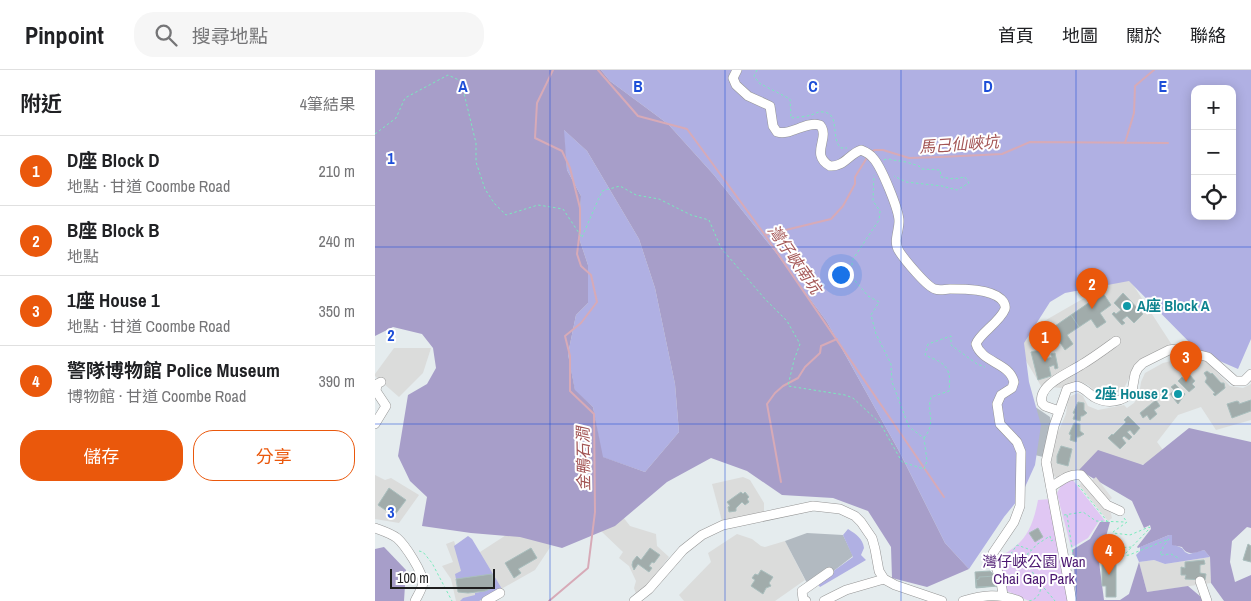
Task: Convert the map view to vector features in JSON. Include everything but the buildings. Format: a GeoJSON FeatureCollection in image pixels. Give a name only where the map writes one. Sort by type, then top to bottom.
{"type":"FeatureCollection","features":[{"type":"Feature","properties":{"kind":"street"},"geometry":{"type":"LineString","coordinates":[[737,70],[733,78],[735,84],[751,98],[769,105],[773,126],[777,132],[780,133],[809,124],[820,125],[823,131],[821,155],[830,166],[840,165],[854,153],[861,150],[866,152],[875,161],[883,176],[899,219],[896,238],[897,246],[917,273],[935,289],[991,293],[1005,304],[1004,311],[990,329],[979,337],[977,344],[983,354],[1005,368],[1013,378],[1013,387],[1000,397],[997,410],[1000,424],[1017,442],[1021,452],[1020,506],[1014,522],[993,553],[1003,596]]}},
{"type":"Feature","properties":{"kind":"street"},"geometry":{"type":"LineString","coordinates":[[1059,411],[1041,403],[1041,396],[1048,387],[1057,379],[1080,367],[1116,341]]}},
{"type":"Feature","properties":{"kind":"street"},"geometry":{"type":"LineString","coordinates":[[1072,601],[1046,462],[1065,392],[1073,386],[1081,386],[1101,400],[1108,402],[1125,398],[1132,392],[1138,368],[1143,363],[1169,350],[1176,349],[1208,357],[1235,381],[1245,381],[1251,374]]}},
{"type":"Feature","properties":{"kind":"street"},"geometry":{"type":"LineString","coordinates":[[375,424],[386,406],[376,391],[377,384],[381,382]]}},
{"type":"Feature","properties":{"kind":"street"},"geometry":{"type":"LineString","coordinates":[[1051,487],[1069,476],[1081,475],[1107,506],[1120,511]]}},
{"type":"Feature","properties":{"kind":"street"},"geometry":{"type":"LineString","coordinates":[[634,601],[649,589],[683,550],[702,535],[723,525],[813,506],[840,509],[855,516],[872,538],[879,571],[884,579],[895,585],[942,601]]}},
{"type":"Feature","properties":{"kind":"street"},"geometry":{"type":"LineString","coordinates":[[375,528],[393,535],[399,540],[422,576],[422,588],[415,601]]}},
{"type":"Feature","properties":{"kind":"street"},"geometry":{"type":"LineString","coordinates":[[806,601],[803,599],[802,591],[829,572]]}},
{"type":"Feature","properties":{"kind":"street"},"geometry":{"type":"LineString","coordinates":[[824,601],[846,590],[884,579]]}},
{"type":"Feature","properties":{"kind":"street"},"geometry":{"type":"LineString","coordinates":[[1200,582],[1207,601]]}},
{"type":"Feature","properties":{"kind":"street"},"geometry":{"type":"LineString","coordinates":[[486,601],[500,593]]}},
{"type":"Feature","properties":{"kind":"street"},"geometry":{"type":"LineString","coordinates":[[963,601],[979,596],[996,594],[1019,601]]}},
{"type":"Feature","properties":{"kind":"path"},"geometry":{"type":"LineString","coordinates":[[447,70],[448,75]]}},
{"type":"Feature","properties":{"kind":"path"},"geometry":{"type":"LineString","coordinates":[[757,70],[754,76],[759,83],[789,99],[791,118],[824,112],[833,117],[835,141],[838,146],[846,149],[854,146]]}},
{"type":"Feature","properties":{"kind":"path"},"geometry":{"type":"LineString","coordinates":[[375,134],[395,118],[405,98],[448,75]]}},
{"type":"Feature","properties":{"kind":"path"},"geometry":{"type":"LineString","coordinates":[[448,75],[461,81],[476,143],[476,162],[485,189],[494,203],[506,214],[538,205],[563,209],[582,237],[602,190],[620,186],[636,195],[659,199],[691,215],[709,220],[721,248],[765,299],[787,321],[800,344],[788,386],[845,394],[853,398],[880,423],[902,462],[924,469],[927,461],[924,438],[930,430],[931,416],[928,406],[931,397],[949,391],[949,372],[940,361],[925,355],[928,344],[951,336],[951,345],[977,364],[986,367]]}},
{"type":"Feature","properties":{"kind":"path"},"geometry":{"type":"LineString","coordinates":[[883,176],[889,175],[906,182],[942,186],[957,190],[969,183],[965,177],[953,179],[941,177],[940,170],[927,170],[906,162],[887,158],[875,161],[873,201],[880,211],[879,220],[853,259],[850,275],[868,296],[879,302],[871,315],[876,334],[891,364],[892,382],[909,427],[924,438]]}},
{"type":"Feature","properties":{"kind":"path"},"geometry":{"type":"LineString","coordinates":[[1081,480],[1078,485],[1108,521]]}},
{"type":"Feature","properties":{"kind":"path"},"geometry":{"type":"LineString","coordinates":[[1120,511],[1127,522]]}},
{"type":"Feature","properties":{"kind":"path"},"geometry":{"type":"LineString","coordinates":[[1059,516],[1083,512],[1096,521],[1127,522]]}},
{"type":"Feature","properties":{"kind":"path"},"geometry":{"type":"LineString","coordinates":[[1067,514],[1074,561]]}},
{"type":"Feature","properties":{"kind":"path"},"geometry":{"type":"LineString","coordinates":[[1127,522],[1113,533],[1130,535],[1150,528],[1139,538],[1135,546],[1123,556],[1169,539],[1160,555],[1171,554],[1180,559]]}},
{"type":"Feature","properties":{"kind":"path"},"geometry":{"type":"LineString","coordinates":[[1055,601],[1041,584],[1029,564],[1028,553],[1050,536],[1051,541],[1053,541],[1052,535],[1054,534],[1055,540],[1057,540],[1056,533],[1059,532]]}},
{"type":"Feature","properties":{"kind":"path"},"geometry":{"type":"LineString","coordinates":[[1029,564],[1013,563],[1010,555],[1017,545],[1031,550]]}},
{"type":"Feature","properties":{"kind":"path"},"geometry":{"type":"LineString","coordinates":[[1101,562],[1104,552],[1115,548],[1131,548],[1135,546]]}},
{"type":"Feature","properties":{"kind":"path"},"geometry":{"type":"LineString","coordinates":[[406,550],[423,552],[432,563],[452,601]]}},
{"type":"Feature","properties":{"kind":"path"},"geometry":{"type":"LineString","coordinates":[[1029,601],[1035,600],[1038,596],[1041,591],[1041,584]]}},
{"type":"Feature","properties":{"kind":"shaded area"},"geometry":{"type":"Polygon","coordinates":[[[375,70],[601,70],[610,81],[668,124],[714,175],[777,254],[827,322],[899,451],[945,543],[969,569],[927,587],[892,578],[891,547],[868,511],[833,498],[782,495],[747,471],[711,458],[667,482],[615,526],[562,548],[520,537],[422,526],[427,497],[410,481],[398,456],[408,395],[427,384],[436,368],[433,348],[422,334],[393,327],[375,336],[375,70]],[[564,130],[567,170],[581,196],[579,238],[588,265],[588,303],[576,315],[568,354],[575,390],[593,407],[603,457],[645,472],[679,432],[675,384],[655,288],[639,239],[587,151],[564,130]]]}},
{"type":"Feature","properties":{"kind":"shaded area"},"geometry":{"type":"Polygon","coordinates":[[[601,70],[1251,70],[1251,339],[1238,369],[1199,352],[1129,281],[1065,293],[1050,302],[1024,343],[1029,382],[1041,425],[1035,465],[1021,496],[1004,517],[969,569],[945,543],[899,451],[827,322],[777,254],[714,175],[668,124],[610,81],[601,70]]]}},
{"type":"Feature","properties":{"kind":"shaded area"},"geometry":{"type":"Polygon","coordinates":[[[563,129],[587,151],[639,239],[655,288],[675,384],[679,432],[645,472],[602,457],[593,407],[575,391],[568,354],[576,315],[588,303],[588,265],[579,238],[581,196],[567,170],[563,129]]]}},
{"type":"Feature","properties":{"kind":"shaded area"},"geometry":{"type":"Polygon","coordinates":[[[1126,274],[1172,345],[1162,348],[1136,365],[1123,390],[1111,396],[1099,394],[1081,382],[1067,384],[1061,388],[1041,386],[1013,339],[1126,274]]]}},
{"type":"Feature","properties":{"kind":"shaded area"},"geometry":{"type":"Polygon","coordinates":[[[394,348],[431,348],[423,373],[399,397],[375,376],[394,348]]]}},
{"type":"Feature","properties":{"kind":"shaded area"},"geometry":{"type":"Polygon","coordinates":[[[1183,358],[1206,361],[1230,386],[1243,388],[1251,384],[1251,420],[1216,430],[1201,407],[1178,415],[1157,442],[1163,450],[1146,464],[1087,471],[1075,470],[1058,479],[1052,474],[1049,463],[1051,462],[1056,431],[1059,430],[1066,414],[1068,399],[1071,396],[1078,393],[1083,396],[1088,406],[1098,410],[1124,405],[1127,408],[1134,403],[1139,395],[1145,373],[1163,363],[1183,358]]]}},
{"type":"Feature","properties":{"kind":"shaded area"},"geometry":{"type":"Polygon","coordinates":[[[1028,402],[1050,417],[1051,422],[1043,457],[1031,454],[1028,402]]]}},
{"type":"Feature","properties":{"kind":"shaded area"},"geometry":{"type":"Polygon","coordinates":[[[1189,428],[1251,442],[1251,528],[1247,527],[1232,541],[1230,562],[1235,582],[1251,575],[1251,601],[1224,601],[1211,583],[1210,557],[1204,550],[1195,553],[1186,552],[1182,547],[1172,545],[1172,535],[1138,548],[1151,529],[1150,525],[1144,528],[1132,501],[1079,470],[1098,450],[1143,465],[1189,428]]]}},
{"type":"Feature","properties":{"kind":"shaded area"},"geometry":{"type":"Polygon","coordinates":[[[375,475],[385,480],[391,478],[419,495],[399,523],[375,519],[375,475]]]}},
{"type":"Feature","properties":{"kind":"shaded area"},"geometry":{"type":"Polygon","coordinates":[[[743,477],[750,480],[764,503],[764,512],[722,521],[712,484],[743,477]]]}},
{"type":"Feature","properties":{"kind":"shaded area"},"geometry":{"type":"Polygon","coordinates":[[[1096,477],[1112,498],[1108,501],[1112,518],[1108,521],[1079,485],[1096,477]]]}},
{"type":"Feature","properties":{"kind":"shaded area"},"geometry":{"type":"Polygon","coordinates":[[[537,515],[551,546],[535,570],[480,601],[456,601],[451,579],[442,566],[453,562],[446,544],[454,541],[460,559],[480,552],[537,515]]]}},
{"type":"Feature","properties":{"kind":"shaded area"},"geometry":{"type":"Polygon","coordinates":[[[623,517],[630,526],[656,534],[657,546],[669,557],[650,582],[636,594],[634,588],[636,581],[629,566],[619,558],[623,552],[601,531],[623,517]]]}},
{"type":"Feature","properties":{"kind":"shaded area"},"geometry":{"type":"Polygon","coordinates":[[[1100,522],[1110,522],[1099,562],[1104,600],[1120,600],[1129,594],[1139,562],[1147,592],[1188,586],[1203,601],[1077,601],[1072,550],[1090,539],[1100,522]]]}},
{"type":"Feature","properties":{"kind":"shaded area"},"geometry":{"type":"Polygon","coordinates":[[[848,529],[861,539],[864,548],[861,555],[866,560],[820,587],[817,583],[853,557],[843,535],[848,529]]]}},
{"type":"Feature","properties":{"kind":"shaded area"},"geometry":{"type":"Polygon","coordinates":[[[807,533],[843,535],[853,556],[831,573],[807,583],[785,541],[807,533]]]}},
{"type":"Feature","properties":{"kind":"shaded area"},"geometry":{"type":"Polygon","coordinates":[[[737,534],[752,539],[765,547],[785,541],[805,580],[775,601],[684,601],[679,595],[711,562],[708,553],[737,534]]]}},
{"type":"Feature","properties":{"kind":"shaded area"},"geometry":{"type":"Polygon","coordinates":[[[1172,535],[1173,538],[1172,544],[1182,548],[1185,552],[1189,554],[1204,550],[1210,557],[1165,564],[1154,560],[1139,562],[1136,555],[1140,551],[1140,547],[1172,535]]]}},
{"type":"Feature","properties":{"kind":"shaded area"},"geometry":{"type":"Polygon","coordinates":[[[468,536],[472,539],[502,589],[479,601],[460,601],[463,598],[475,595],[475,593],[494,587],[492,574],[456,579],[455,574],[461,571],[454,546],[468,536]]]}},
{"type":"Feature","properties":{"kind":"shaded area"},"geometry":{"type":"Polygon","coordinates":[[[384,547],[406,570],[404,601],[375,601],[375,549],[384,547]]]}},
{"type":"Feature","properties":{"kind":"shaded area"},"geometry":{"type":"Polygon","coordinates":[[[1210,557],[1211,583],[1147,592],[1139,562],[1154,560],[1165,564],[1210,557]]]}},
{"type":"Feature","properties":{"kind":"green space"},"geometry":{"type":"Polygon","coordinates":[[[1072,479],[1106,522],[1099,521],[1088,538],[1071,548],[1057,493],[1061,486],[1072,479]]]}},
{"type":"Feature","properties":{"kind":"green space","name":"灣仔峽公園 Wan Chai Gap Park"},"geometry":{"type":"Polygon","coordinates":[[[1050,499],[1069,601],[1029,601],[1007,591],[995,559],[1013,548],[1025,536],[1033,520],[1038,500],[1050,499]]]}},
{"type":"Feature","properties":{"kind":"waterway","name":"金鴨石澗"},"geometry":{"type":"LineString","coordinates":[[549,601],[588,568],[595,512],[594,414],[570,391],[570,356],[565,336],[581,323],[597,302],[591,275],[581,266],[577,254],[580,208],[570,168],[562,151],[535,138],[537,103],[553,70]]}},
{"type":"Feature","properties":{"kind":"waterway","name":"灣仔峽南坑"},"geometry":{"type":"LineString","coordinates":[[598,70],[638,116],[687,129],[765,235],[944,497]]}},
{"type":"Feature","properties":{"kind":"waterway"},"geometry":{"type":"LineString","coordinates":[[1125,143],[1134,113],[1135,86],[1154,70]]}},
{"type":"Feature","properties":{"kind":"waterway","name":"馬己仙峽坑"},"geometry":{"type":"LineString","coordinates":[[870,152],[883,150],[909,158],[1002,154],[1030,142],[1168,143]]}},
{"type":"Feature","properties":{"kind":"waterway","name":"馬己仙峽坑"},"geometry":{"type":"LineString","coordinates":[[765,235],[831,219],[843,206],[855,184],[855,177],[868,156]]}},
{"type":"Feature","properties":{"kind":"waterway"},"geometry":{"type":"LineString","coordinates":[[781,482],[767,404],[783,386],[798,378],[805,367],[820,353],[821,346],[837,339]]}},
{"type":"Feature","properties":{"kind":"place","name":"A座 Block A"},"geometry":{"type":"Point","coordinates":[1127,306]}},
{"type":"Feature","properties":{"kind":"place","name":"B座 Block B"},"geometry":{"type":"Point","coordinates":[1092,309]}},
{"type":"Feature","properties":{"kind":"place","name":"D座 Block D"},"geometry":{"type":"Point","coordinates":[1045,362]}},
{"type":"Feature","properties":{"kind":"place","name":"1座 House 1"},"geometry":{"type":"Point","coordinates":[1186,382]}},
{"type":"Feature","properties":{"kind":"place","name":"2座 House 2"},"geometry":{"type":"Point","coordinates":[1178,394]}},
{"type":"Feature","properties":{"kind":"place","name":"警隊博物館 Police Museum"},"geometry":{"type":"Point","coordinates":[1109,575]}}]}
